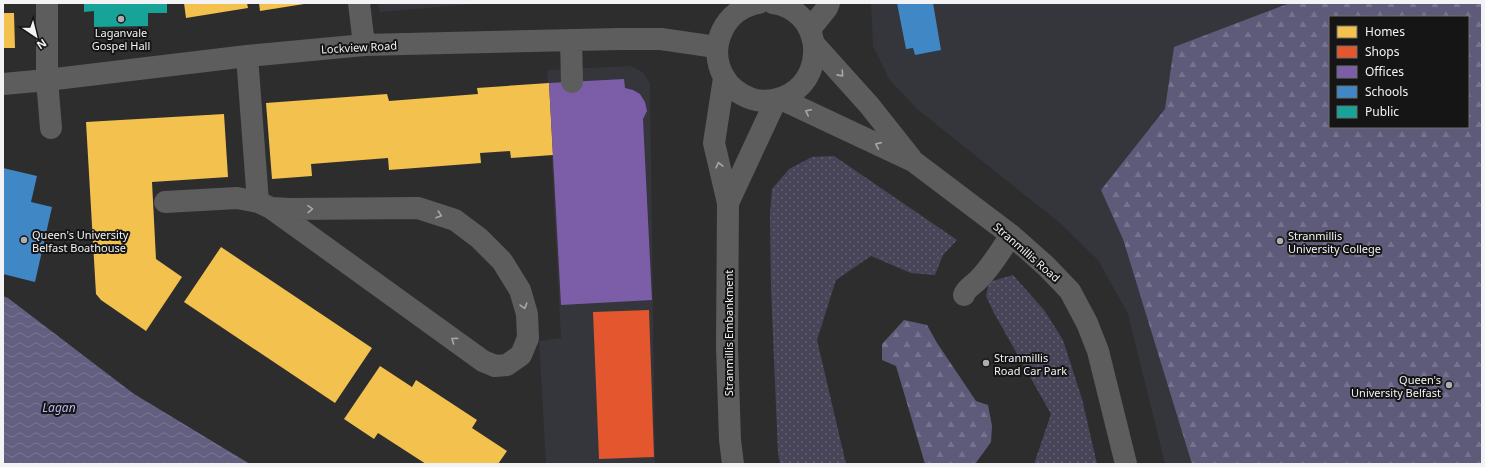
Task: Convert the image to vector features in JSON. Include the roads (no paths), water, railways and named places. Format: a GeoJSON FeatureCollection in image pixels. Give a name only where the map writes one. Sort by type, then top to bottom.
{"type":"FeatureCollection","features":[{"type":"Feature","properties":{"kind":"street"},"geometry":{"type":"LineString","coordinates":[[47,3],[47,80],[51,128]]}},
{"type":"Feature","properties":{"kind":"street"},"geometry":{"type":"LineString","coordinates":[[359,3],[364,45]]}},
{"type":"Feature","properties":{"kind":"street"},"geometry":{"type":"LineString","coordinates":[[812,37],[829,3]]}},
{"type":"Feature","properties":{"kind":"street"},"geometry":{"type":"LineString","coordinates":[[769,5],[801,17],[812,37],[814,61],[808,77],[797,89],[778,100],[756,100],[744,96],[733,88],[724,78],[718,63],[716,47],[720,32],[728,20],[769,5]]}},
{"type":"Feature","properties":{"kind":"street","name":"Stranmillis Road"},"geometry":{"type":"LineString","coordinates":[[812,37],[869,105],[913,162]]}},
{"type":"Feature","properties":{"kind":"street","name":"Lockview Road"},"geometry":{"type":"LineString","coordinates":[[3,84],[247,56],[364,45],[661,39],[716,47]]}},
{"type":"Feature","properties":{"kind":"street"},"geometry":{"type":"LineString","coordinates":[[572,40],[572,82]]}},
{"type":"Feature","properties":{"kind":"street"},"geometry":{"type":"LineString","coordinates":[[165,202],[237,198],[264,205],[291,209],[418,208],[455,220],[479,238],[502,261],[520,290],[527,314],[528,338],[521,355],[507,365],[495,366],[483,361],[264,205],[247,56]]}},
{"type":"Feature","properties":{"kind":"street","name":"Stranmillis Embankment"},"geometry":{"type":"LineString","coordinates":[[724,78],[714,143],[728,202],[727,347],[730,440],[733,464]]}},
{"type":"Feature","properties":{"kind":"street","name":"Stranmillis Road"},"geometry":{"type":"LineString","coordinates":[[778,100],[913,162],[1011,235],[1046,266],[1070,291],[1087,323],[1098,351],[1126,464]]}},
{"type":"Feature","properties":{"kind":"street","name":"Stranmillis Embankment"},"geometry":{"type":"LineString","coordinates":[[728,202],[778,100]]}},
{"type":"Feature","properties":{"kind":"street"},"geometry":{"type":"LineString","coordinates":[[964,295],[965,292],[979,280],[992,264],[1011,235]]}},
{"type":"Feature","properties":{"kind":"water","name":"Lagan"},"geometry":{"type":"Polygon","coordinates":[[[3,296],[8,298],[134,394],[250,464],[3,464],[3,296]]]}},
{"type":"Feature","properties":{"kind":"place","name":"Laganvale Gospel Hall"},"geometry":{"type":"Point","coordinates":[121,19]}},
{"type":"Feature","properties":{"kind":"place","name":"Queen's University Belfast Boathouse"},"geometry":{"type":"Point","coordinates":[24,240]}},
{"type":"Feature","properties":{"kind":"place","name":"Stranmillis University College"},"geometry":{"type":"Point","coordinates":[1280,241]}},
{"type":"Feature","properties":{"kind":"place","name":"Stranmillis Road Car Park"},"geometry":{"type":"Point","coordinates":[986,363]}},
{"type":"Feature","properties":{"kind":"place","name":"Queen's University Belfast"},"geometry":{"type":"Point","coordinates":[1449,385]}}]}
